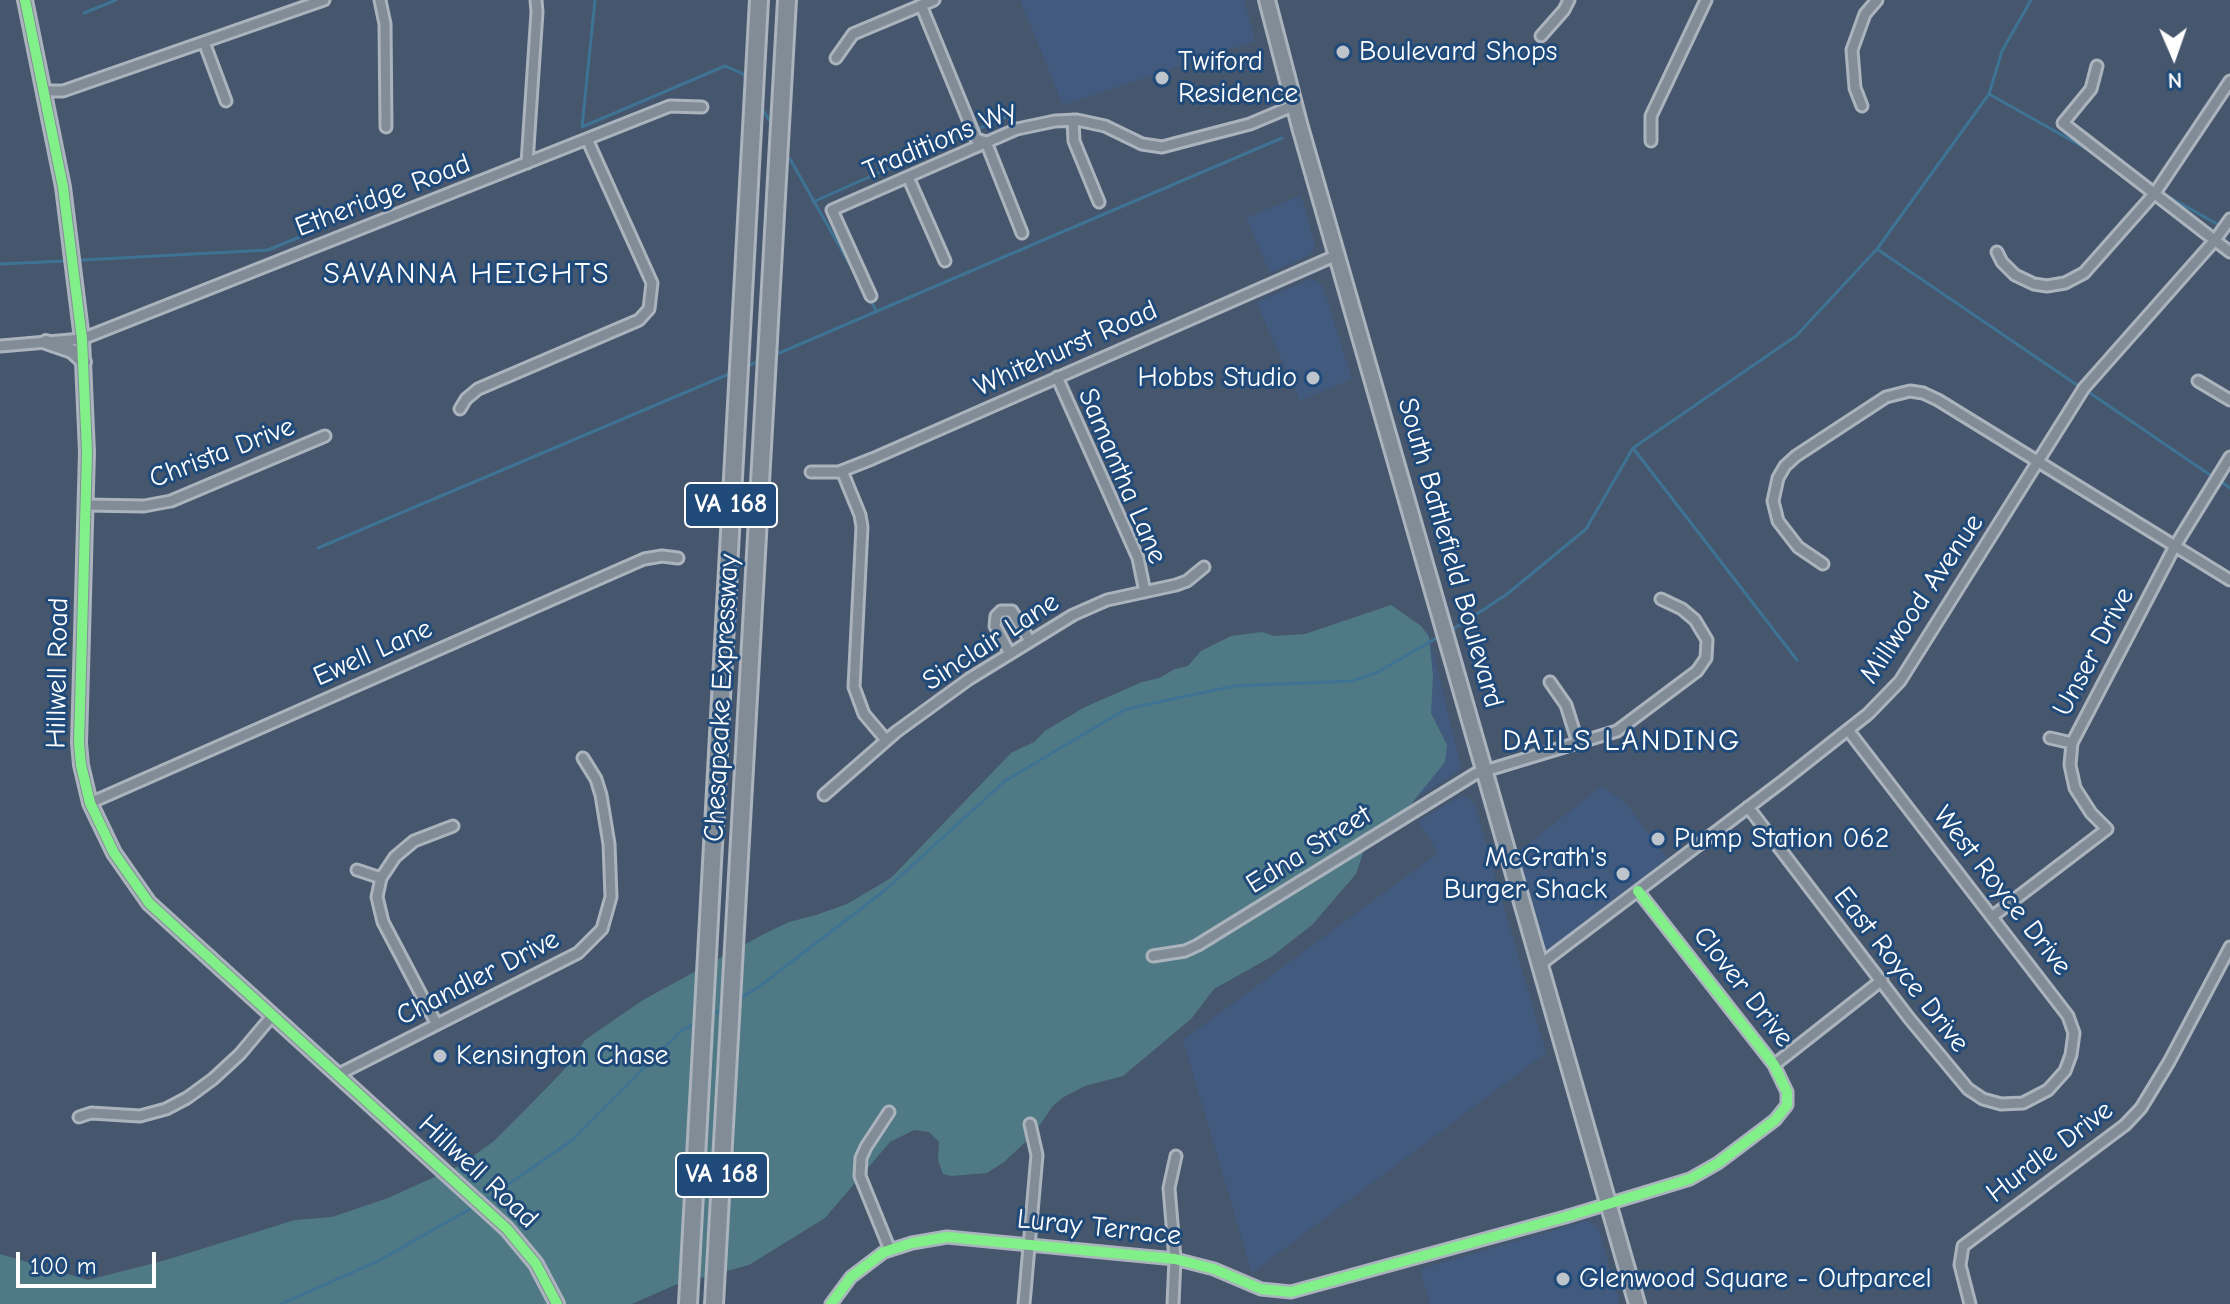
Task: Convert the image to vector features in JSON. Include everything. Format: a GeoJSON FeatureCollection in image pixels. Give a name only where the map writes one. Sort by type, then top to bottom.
{"type":"FeatureCollection","features":[{"type":"Feature","properties":{"kind":"highway"},"geometry":{"type":"LineString","coordinates":[[750,0],[755,75]]}},
{"type":"Feature","properties":{"kind":"highway","name":"Chesapeake Expressway"},"geometry":{"type":"LineString","coordinates":[[688,1304],[759,0]]}},
{"type":"Feature","properties":{"kind":"highway","name":"Chesapeake Expressway"},"geometry":{"type":"LineString","coordinates":[[714,1304],[787,0]]}},
{"type":"Feature","properties":{"kind":"highway"},"geometry":{"type":"LineString","coordinates":[[780,122],[792,55],[796,0]]}},
{"type":"Feature","properties":{"kind":"main road","name":"South Battlefield Boulevard"},"geometry":{"type":"LineString","coordinates":[[1267,0],[1637,1304]]}},
{"type":"Feature","properties":{"kind":"street","name":"Hillwell Road"},"geometry":{"type":"LineString","coordinates":[[25,0],[63,187],[84,362],[87,452],[79,743],[90,803],[114,853],[149,903],[507,1229],[536,1264],[557,1304]]}},
{"type":"Feature","properties":{"kind":"street"},"geometry":{"type":"LineString","coordinates":[[44,91],[63,91],[324,0]]}},
{"type":"Feature","properties":{"kind":"street"},"geometry":{"type":"LineString","coordinates":[[380,0],[385,24],[386,127]]}},
{"type":"Feature","properties":{"kind":"street"},"geometry":{"type":"LineString","coordinates":[[527,163],[536,0]]}},
{"type":"Feature","properties":{"kind":"street"},"geometry":{"type":"LineString","coordinates":[[836,58],[853,34],[934,0]]}},
{"type":"Feature","properties":{"kind":"street"},"geometry":{"type":"LineString","coordinates":[[1541,36],[1569,0]]}},
{"type":"Feature","properties":{"kind":"street"},"geometry":{"type":"LineString","coordinates":[[1651,141],[1651,116],[1706,0]]}},
{"type":"Feature","properties":{"kind":"street"},"geometry":{"type":"LineString","coordinates":[[1862,106],[1853,79],[1852,50],[1865,14],[1877,0]]}},
{"type":"Feature","properties":{"kind":"street"},"geometry":{"type":"LineString","coordinates":[[921,5],[976,139],[986,142],[1022,233]]}},
{"type":"Feature","properties":{"kind":"street"},"geometry":{"type":"LineString","coordinates":[[204,42],[226,101]]}},
{"type":"Feature","properties":{"kind":"street"},"geometry":{"type":"LineString","coordinates":[[2097,66],[2091,89],[2063,123],[2230,252]]}},
{"type":"Feature","properties":{"kind":"street"},"geometry":{"type":"LineString","coordinates":[[1997,252],[2007,268],[2028,281],[2047,286],[2065,283],[2084,273],[2155,193],[2230,81]]}},
{"type":"Feature","properties":{"kind":"street","name":"Traditions Wy"},"geometry":{"type":"LineString","coordinates":[[871,296],[832,210],[1017,129],[1073,120],[1105,126],[1142,144],[1162,147],[1250,124],[1295,105]]}},
{"type":"Feature","properties":{"kind":"street","name":"Etheridge Road"},"geometry":{"type":"LineString","coordinates":[[0,346],[82,339],[670,106],[702,107]]}},
{"type":"Feature","properties":{"kind":"street"},"geometry":{"type":"LineString","coordinates":[[1073,120],[1074,141],[1099,202]]}},
{"type":"Feature","properties":{"kind":"street"},"geometry":{"type":"LineString","coordinates":[[460,409],[478,389],[639,320],[649,309],[652,283],[587,139]]}},
{"type":"Feature","properties":{"kind":"street"},"geometry":{"type":"LineString","coordinates":[[908,177],[945,261]]}},
{"type":"Feature","properties":{"kind":"street","name":"Millwood Avenue"},"geometry":{"type":"LineString","coordinates":[[1541,964],[1876,706],[1908,670],[2084,388],[2230,219]]}},
{"type":"Feature","properties":{"kind":"street","name":"Whitehurst Road"},"geometry":{"type":"LineString","coordinates":[[811,472],[828,474],[842,471],[1337,255]]}},
{"type":"Feature","properties":{"kind":"street"},"geometry":{"type":"LineString","coordinates":[[46,342],[72,351],[84,362]]}},
{"type":"Feature","properties":{"kind":"street","name":"Samantha Lane"},"geometry":{"type":"LineString","coordinates":[[1057,377],[1138,558],[1145,592]]}},
{"type":"Feature","properties":{"kind":"street"},"geometry":{"type":"LineString","coordinates":[[2198,381],[2230,400]]}},
{"type":"Feature","properties":{"kind":"street"},"geometry":{"type":"LineString","coordinates":[[1823,564],[1798,547],[1778,521],[1773,501],[1778,478],[1792,459],[1886,397],[1899,392],[1923,393],[2230,580]]}},
{"type":"Feature","properties":{"kind":"street","name":"Christa Drive"},"geometry":{"type":"LineString","coordinates":[[86,505],[144,506],[171,501],[325,436]]}},
{"type":"Feature","properties":{"kind":"street","name":"Unser Drive"},"geometry":{"type":"LineString","coordinates":[[1993,916],[2107,829],[2091,813],[2075,788],[2070,765],[2072,743],[2175,546],[2230,457]]}},
{"type":"Feature","properties":{"kind":"street"},"geometry":{"type":"LineString","coordinates":[[842,471],[862,527],[854,687],[859,706],[886,740]]}},
{"type":"Feature","properties":{"kind":"street","name":"Ewell Lane"},"geometry":{"type":"LineString","coordinates":[[90,803],[644,559],[662,556],[678,558]]}},
{"type":"Feature","properties":{"kind":"street","name":"Sinclair Lane"},"geometry":{"type":"LineString","coordinates":[[824,795],[886,740],[969,679],[1030,641],[1092,606],[1187,581],[1204,567]]}},
{"type":"Feature","properties":{"kind":"street","name":"Edna Street"},"geometry":{"type":"LineString","coordinates":[[1153,956],[1185,951],[1198,945],[1475,774],[1617,731],[1702,665],[1708,649],[1703,631],[1690,615],[1661,599]]}},
{"type":"Feature","properties":{"kind":"street"},"geometry":{"type":"LineString","coordinates":[[1010,654],[995,626],[996,616],[1001,611],[1012,611],[1030,641]]}},
{"type":"Feature","properties":{"kind":"street"},"geometry":{"type":"LineString","coordinates":[[1550,682],[1566,705],[1578,743]]}},
{"type":"Feature","properties":{"kind":"street","name":"West Royce Drive"},"geometry":{"type":"LineString","coordinates":[[1848,730],[2056,997],[2070,1020],[2074,1033],[2071,1055],[2059,1079],[2048,1090]]}},
{"type":"Feature","properties":{"kind":"street"},"geometry":{"type":"LineString","coordinates":[[2050,738],[2072,743]]}},
{"type":"Feature","properties":{"kind":"street","name":"Chandler Drive"},"geometry":{"type":"LineString","coordinates":[[339,1074],[578,953],[602,929],[611,897],[609,844],[601,795],[596,779],[583,758]]}},
{"type":"Feature","properties":{"kind":"street","name":"East Royce Drive"},"geometry":{"type":"LineString","coordinates":[[1748,807],[1953,1072],[1975,1094],[1996,1103],[2015,1104],[2036,1098],[2048,1090]]}},
{"type":"Feature","properties":{"kind":"street"},"geometry":{"type":"LineString","coordinates":[[436,1023],[383,922],[377,897],[381,878],[404,849],[414,841],[453,826]]}},
{"type":"Feature","properties":{"kind":"street"},"geometry":{"type":"LineString","coordinates":[[357,870],[381,878]]}},
{"type":"Feature","properties":{"kind":"street","name":"Clover Drive"},"geometry":{"type":"LineString","coordinates":[[1608,1204],[1690,1179],[1718,1163],[1775,1120],[1787,1105],[1788,1097],[1785,1083],[1774,1065],[1638,891]]}},
{"type":"Feature","properties":{"kind":"street","name":"Hurdle Drive"},"geometry":{"type":"LineString","coordinates":[[1970,1304],[1960,1265],[1963,1246],[2125,1125],[2141,1108],[2230,947]]}},
{"type":"Feature","properties":{"kind":"street"},"geometry":{"type":"LineString","coordinates":[[1774,1065],[1882,980]]}},
{"type":"Feature","properties":{"kind":"street"},"geometry":{"type":"LineString","coordinates":[[79,1117],[91,1113],[140,1116],[166,1109],[187,1098],[240,1054],[272,1016]]}},
{"type":"Feature","properties":{"kind":"street"},"geometry":{"type":"LineString","coordinates":[[889,1112],[861,1158],[860,1176],[890,1250]]}},
{"type":"Feature","properties":{"kind":"street"},"geometry":{"type":"LineString","coordinates":[[1024,1304],[1037,1155],[1030,1124]]}},
{"type":"Feature","properties":{"kind":"street"},"geometry":{"type":"LineString","coordinates":[[1173,1304],[1175,1259],[1169,1188],[1176,1156]]}},
{"type":"Feature","properties":{"kind":"street","name":"Luray Terrace"},"geometry":{"type":"LineString","coordinates":[[831,1304],[851,1277],[890,1250],[947,1237],[1175,1259],[1214,1269],[1261,1289],[1291,1292],[1608,1204]]}},
{"type":"Feature","properties":{"kind":"street"},"geometry":{"type":"LineString","coordinates":[[1291,1292],[1291,1304]]}},
{"type":"Feature","properties":{"kind":"shaded area"},"geometry":{"type":"Polygon","coordinates":[[[1020,0],[1244,0],[1255,41],[1063,105],[1020,0]]]}},
{"type":"Feature","properties":{"kind":"shaded area"},"geometry":{"type":"Polygon","coordinates":[[[1301,195],[1315,245],[1313,251],[1270,273],[1246,218],[1301,195]]]}},
{"type":"Feature","properties":{"kind":"shaded area","name":"Hobbs Studio"},"geometry":{"type":"Polygon","coordinates":[[[1311,279],[1323,287],[1352,379],[1300,401],[1256,302],[1311,279]]]}},
{"type":"Feature","properties":{"kind":"shaded area"},"geometry":{"type":"Polygon","coordinates":[[[1428,630],[1461,766],[1459,771],[1406,804],[1365,662],[1428,630]]]}},
{"type":"Feature","properties":{"kind":"shaded area"},"geometry":{"type":"Polygon","coordinates":[[[1602,786],[1626,803],[1672,865],[1541,964],[1510,858],[1602,786]]]}},
{"type":"Feature","properties":{"kind":"shaded area"},"geometry":{"type":"Polygon","coordinates":[[[1460,796],[1469,798],[1475,806],[1546,1053],[1252,1273],[1183,1040],[1438,853],[1418,821],[1460,796]]]}},
{"type":"Feature","properties":{"kind":"shaded area"},"geometry":{"type":"Polygon","coordinates":[[[1586,1221],[1596,1225],[1599,1230],[1620,1304],[1430,1304],[1420,1269],[1586,1221]]]}},
{"type":"Feature","properties":{"kind":"green space"},"geometry":{"type":"Polygon","coordinates":[[[1391,605],[1421,626],[1429,637],[1433,676],[1431,713],[1447,745],[1445,762],[1408,808],[1381,826],[1367,841],[1356,874],[1312,925],[1271,957],[1214,989],[1191,1019],[1123,1076],[1085,1086],[1062,1098],[1033,1135],[987,1173],[943,1174],[938,1160],[939,1142],[929,1132],[914,1130],[890,1142],[825,1218],[749,1265],[675,1285],[632,1304],[0,1304],[0,1254],[88,1280],[166,1260],[295,1220],[332,1217],[388,1198],[461,1165],[494,1141],[526,1109],[563,1071],[585,1040],[643,1000],[764,934],[789,922],[847,904],[891,878],[1011,753],[1034,742],[1045,731],[1083,708],[1188,666],[1201,651],[1231,636],[1262,632],[1274,636],[1305,634],[1391,605]]]}},
{"type":"Feature","properties":{"kind":"waterway"},"geometry":{"type":"LineString","coordinates":[[84,13],[116,0]]}},
{"type":"Feature","properties":{"kind":"waterway"},"geometry":{"type":"LineString","coordinates":[[595,0],[582,127],[725,66],[743,74],[747,80]]}},
{"type":"Feature","properties":{"kind":"waterway"},"geometry":{"type":"LineString","coordinates":[[1450,631],[1506,595],[1586,529],[1633,448],[1796,336],[1877,249],[1989,94],[2002,51],[2031,0]]}},
{"type":"Feature","properties":{"kind":"waterway"},"geometry":{"type":"LineString","coordinates":[[1989,94],[2101,157]]}},
{"type":"Feature","properties":{"kind":"waterway"},"geometry":{"type":"LineString","coordinates":[[762,108],[769,120]]}},
{"type":"Feature","properties":{"kind":"waterway"},"geometry":{"type":"LineString","coordinates":[[980,128],[1006,117]]}},
{"type":"Feature","properties":{"kind":"waterway"},"geometry":{"type":"LineString","coordinates":[[813,202],[966,134]]}},
{"type":"Feature","properties":{"kind":"waterway"},"geometry":{"type":"LineString","coordinates":[[777,354],[1282,138]]}},
{"type":"Feature","properties":{"kind":"waterway"},"geometry":{"type":"LineString","coordinates":[[790,159],[861,284]]}},
{"type":"Feature","properties":{"kind":"waterway"},"geometry":{"type":"LineString","coordinates":[[2164,194],[2217,224]]}},
{"type":"Feature","properties":{"kind":"waterway"},"geometry":{"type":"LineString","coordinates":[[82,260],[268,250],[319,229]]}},
{"type":"Feature","properties":{"kind":"waterway"},"geometry":{"type":"LineString","coordinates":[[1877,249],[2077,385]]}},
{"type":"Feature","properties":{"kind":"waterway"},"geometry":{"type":"LineString","coordinates":[[0,264],[65,261]]}},
{"type":"Feature","properties":{"kind":"waterway"},"geometry":{"type":"LineString","coordinates":[[869,298],[877,312]]}},
{"type":"Feature","properties":{"kind":"waterway"},"geometry":{"type":"LineString","coordinates":[[748,366],[757,362]]}},
{"type":"Feature","properties":{"kind":"waterway"},"geometry":{"type":"LineString","coordinates":[[318,548],[729,374]]}},
{"type":"Feature","properties":{"kind":"waterway"},"geometry":{"type":"LineString","coordinates":[[2090,393],[2210,475]]}},
{"type":"Feature","properties":{"kind":"waterway"},"geometry":{"type":"LineString","coordinates":[[1633,448],[1797,660]]}},
{"type":"Feature","properties":{"kind":"waterway"},"geometry":{"type":"LineString","coordinates":[[2223,483],[2230,488]]}},
{"type":"Feature","properties":{"kind":"waterway"},"geometry":{"type":"LineString","coordinates":[[736,1001],[884,891],[1005,781],[1126,709],[1234,686],[1352,681],[1378,672],[1440,636]]}},
{"type":"Feature","properties":{"kind":"waterway"},"geometry":{"type":"LineString","coordinates":[[708,1017],[726,1007]]}},
{"type":"Feature","properties":{"kind":"waterway"},"geometry":{"type":"LineString","coordinates":[[484,1201],[571,1141],[681,1031],[698,1022]]}},
{"type":"Feature","properties":{"kind":"waterway"},"geometry":{"type":"LineString","coordinates":[[281,1304],[378,1261],[477,1205]]}},
{"type":"Feature","properties":{"kind":"cycle path"},"geometry":{"type":"LineString","coordinates":[[25,0],[63,187],[82,339],[87,452],[79,743],[90,803],[114,853],[149,903],[507,1229],[536,1264],[557,1304]]}},
{"type":"Feature","properties":{"kind":"cycle path"},"geometry":{"type":"LineString","coordinates":[[831,1304],[851,1277],[884,1252],[947,1237],[1175,1259],[1214,1269],[1261,1289],[1291,1292],[1565,1217],[1690,1179],[1718,1163],[1775,1120],[1787,1105],[1787,1092],[1774,1065],[1638,891]]}},
{"type":"Feature","properties":{"kind":"place","name":"Boulevard Shops"},"geometry":{"type":"Point","coordinates":[1343,52]}},
{"type":"Feature","properties":{"kind":"place","name":"Twiford Residence"},"geometry":{"type":"Point","coordinates":[1162,78]}},
{"type":"Feature","properties":{"kind":"place","name":"Hobbs Studio"},"geometry":{"type":"Point","coordinates":[1313,378]}},
{"type":"Feature","properties":{"kind":"place","name":"Pump Station 062"},"geometry":{"type":"Point","coordinates":[1658,839]}},
{"type":"Feature","properties":{"kind":"place","name":"McGrath's Burger Shack"},"geometry":{"type":"Point","coordinates":[1623,874]}},
{"type":"Feature","properties":{"kind":"place","name":"Kensington Chase"},"geometry":{"type":"Point","coordinates":[440,1056]}},
{"type":"Feature","properties":{"kind":"place","name":"Glenwood Square - Outparcel"},"geometry":{"type":"Point","coordinates":[1563,1279]}},
{"type":"Feature","properties":{"kind":"district","name":"SAVANNA HEIGHTS"},"geometry":{"type":"Point","coordinates":[467,275]}},
{"type":"Feature","properties":{"kind":"district","name":"DAILS LANDING"},"geometry":{"type":"Point","coordinates":[1622,742]}}]}
